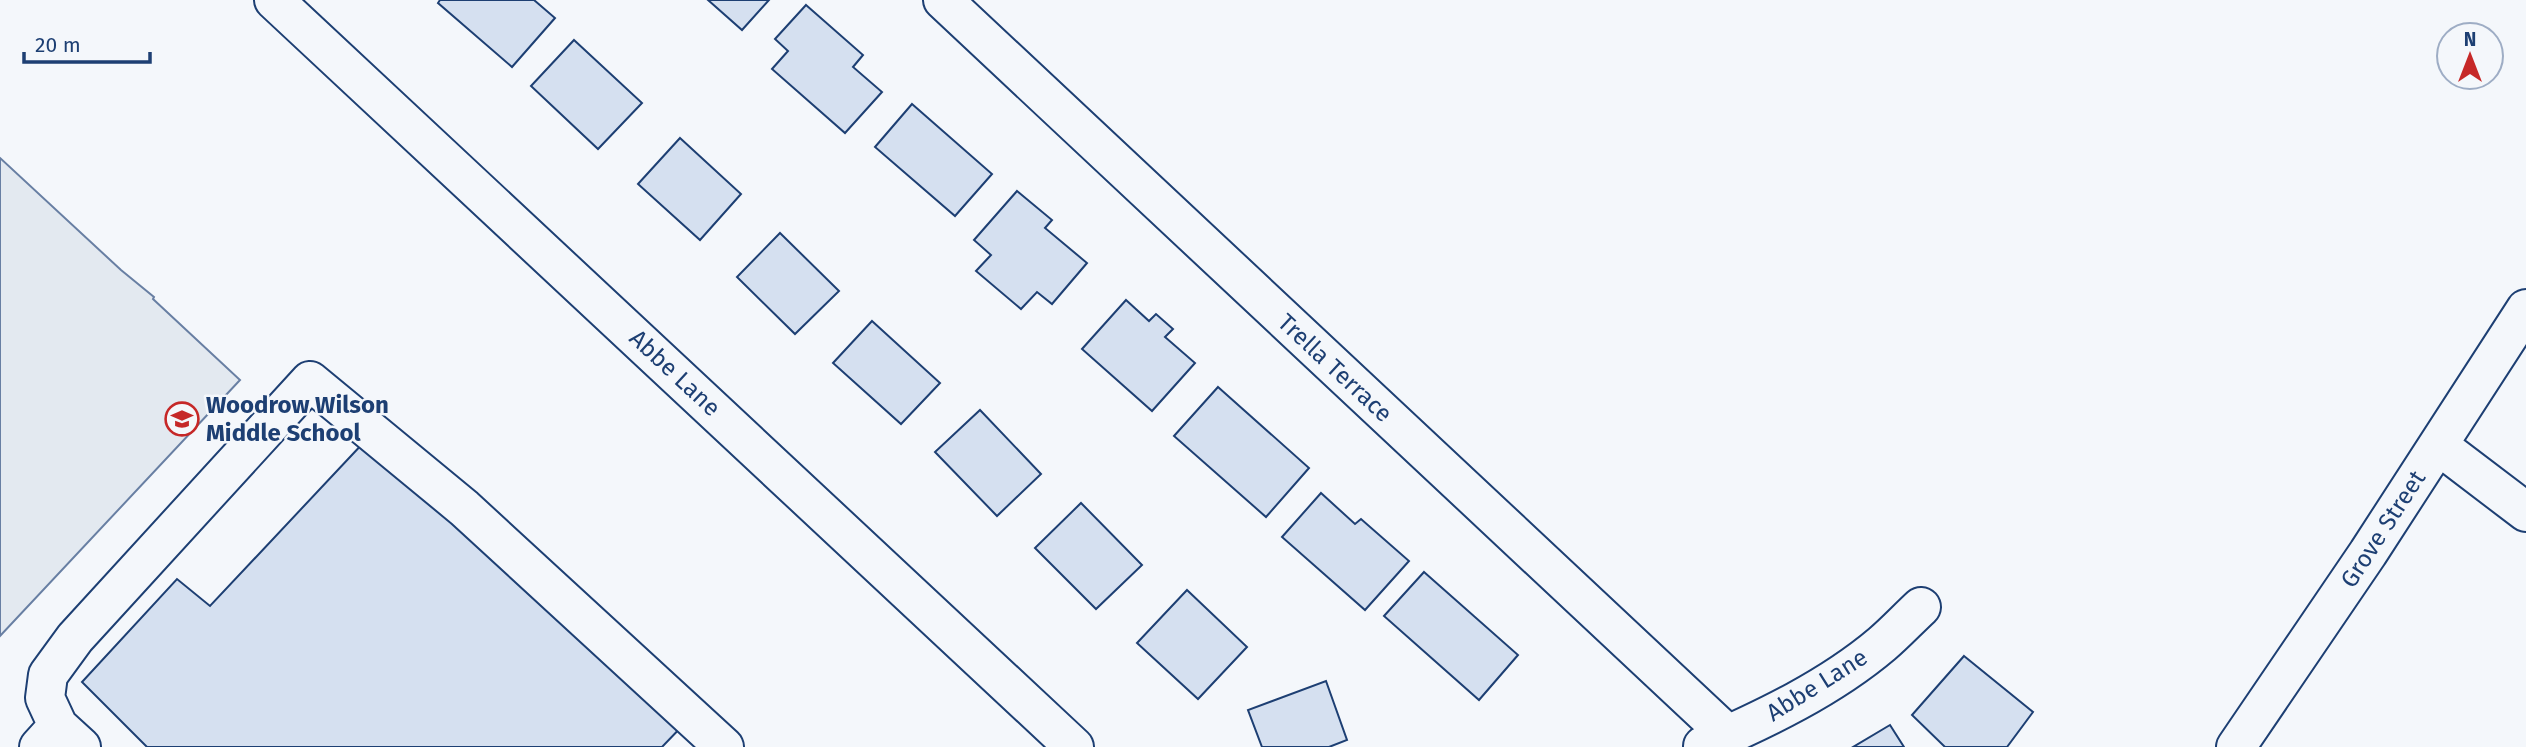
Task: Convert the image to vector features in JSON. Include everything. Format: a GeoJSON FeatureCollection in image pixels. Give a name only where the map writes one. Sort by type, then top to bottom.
{"type":"FeatureCollection","features":[{"type":"Feature","properties":{"kind":"street","name":"Abbe Lane"},"geometry":{"type":"LineString","coordinates":[[274,0],[1074,747]]}},
{"type":"Feature","properties":{"kind":"street","name":"Trella Terrace"},"geometry":{"type":"LineString","coordinates":[[943,0],[1715,741]]}},
{"type":"Feature","properties":{"kind":"street","name":"Grove Street"},"geometry":{"type":"LineString","coordinates":[[2236,747],[2526,309]]}},
{"type":"Feature","properties":{"kind":"street"},"geometry":{"type":"LineString","coordinates":[[59,740],[45,698],[48,675],[75,638],[310,381],[464,508],[724,747]]}},
{"type":"Feature","properties":{"kind":"street"},"geometry":{"type":"LineString","coordinates":[[2438,445],[2526,512]]}},
{"type":"Feature","properties":{"kind":"street","name":"Abbe Lane"},"geometry":{"type":"LineString","coordinates":[[1715,741],[1768,717],[1821,687],[1881,646],[1921,607]]}},
{"type":"Feature","properties":{"kind":"shaded area"},"geometry":{"type":"Polygon","coordinates":[[[0,158],[154,297],[153,299],[240,380],[0,636],[0,158]]]}},
{"type":"Feature","properties":{"kind":"building"},"geometry":{"type":"Polygon","coordinates":[[[440,0],[534,0],[555,18],[512,67],[438,3],[440,0]]]}},
{"type":"Feature","properties":{"kind":"building"},"geometry":{"type":"Polygon","coordinates":[[[708,0],[769,0],[742,30],[708,0]]]}},
{"type":"Feature","properties":{"kind":"building"},"geometry":{"type":"Polygon","coordinates":[[[806,5],[863,55],[853,67],[882,92],[845,133],[772,69],[788,51],[775,39],[806,5]]]}},
{"type":"Feature","properties":{"kind":"building"},"geometry":{"type":"Polygon","coordinates":[[[574,40],[642,103],[598,149],[531,86],[574,40]]]}},
{"type":"Feature","properties":{"kind":"building"},"geometry":{"type":"Polygon","coordinates":[[[912,104],[992,174],[955,216],[875,147],[912,104]]]}},
{"type":"Feature","properties":{"kind":"building"},"geometry":{"type":"Polygon","coordinates":[[[680,138],[741,194],[700,240],[638,184],[680,138]]]}},
{"type":"Feature","properties":{"kind":"building"},"geometry":{"type":"Polygon","coordinates":[[[1017,191],[1052,220],[1045,228],[1087,263],[1052,304],[1037,292],[1021,309],[976,271],[991,255],[974,240],[1017,191]]]}},
{"type":"Feature","properties":{"kind":"building"},"geometry":{"type":"Polygon","coordinates":[[[780,233],[839,291],[795,334],[737,277],[780,233]]]}},
{"type":"Feature","properties":{"kind":"building"},"geometry":{"type":"Polygon","coordinates":[[[1126,300],[1149,321],[1156,314],[1173,329],[1165,337],[1195,363],[1152,411],[1082,349],[1126,300]]]}},
{"type":"Feature","properties":{"kind":"building"},"geometry":{"type":"Polygon","coordinates":[[[872,321],[940,383],[901,424],[833,363],[872,321]]]}},
{"type":"Feature","properties":{"kind":"building"},"geometry":{"type":"Polygon","coordinates":[[[1218,387],[1309,468],[1266,517],[1174,436],[1218,387]]]}},
{"type":"Feature","properties":{"kind":"building"},"geometry":{"type":"Polygon","coordinates":[[[980,410],[1041,474],[997,516],[935,452],[980,410]]]}},
{"type":"Feature","properties":{"kind":"building"},"geometry":{"type":"Polygon","coordinates":[[[366,440],[687,721],[662,747],[147,747],[82,682],[177,579],[210,606],[366,440]]]}},
{"type":"Feature","properties":{"kind":"building"},"geometry":{"type":"Polygon","coordinates":[[[1321,493],[1355,524],[1361,519],[1409,561],[1365,610],[1282,537],[1321,493]]]}},
{"type":"Feature","properties":{"kind":"building"},"geometry":{"type":"Polygon","coordinates":[[[1081,503],[1142,565],[1096,609],[1035,548],[1081,503]]]}},
{"type":"Feature","properties":{"kind":"building"},"geometry":{"type":"Polygon","coordinates":[[[1424,572],[1518,655],[1479,700],[1384,616],[1424,572]]]}},
{"type":"Feature","properties":{"kind":"building"},"geometry":{"type":"Polygon","coordinates":[[[1187,590],[1247,647],[1198,699],[1137,643],[1187,590]]]}},
{"type":"Feature","properties":{"kind":"building"},"geometry":{"type":"Polygon","coordinates":[[[1964,656],[2033,712],[2007,747],[1945,747],[1912,715],[1964,656]]]}},
{"type":"Feature","properties":{"kind":"building"},"geometry":{"type":"Polygon","coordinates":[[[1326,681],[1347,740],[1329,747],[1262,747],[1248,710],[1326,681]]]}},
{"type":"Feature","properties":{"kind":"building"},"geometry":{"type":"Polygon","coordinates":[[[1890,725],[1904,747],[1853,747],[1890,725]]]}},
{"type":"Feature","properties":{"kind":"place","name":"Woodrow Wilson Middle School"},"geometry":{"type":"Point","coordinates":[182,419]}}]}
